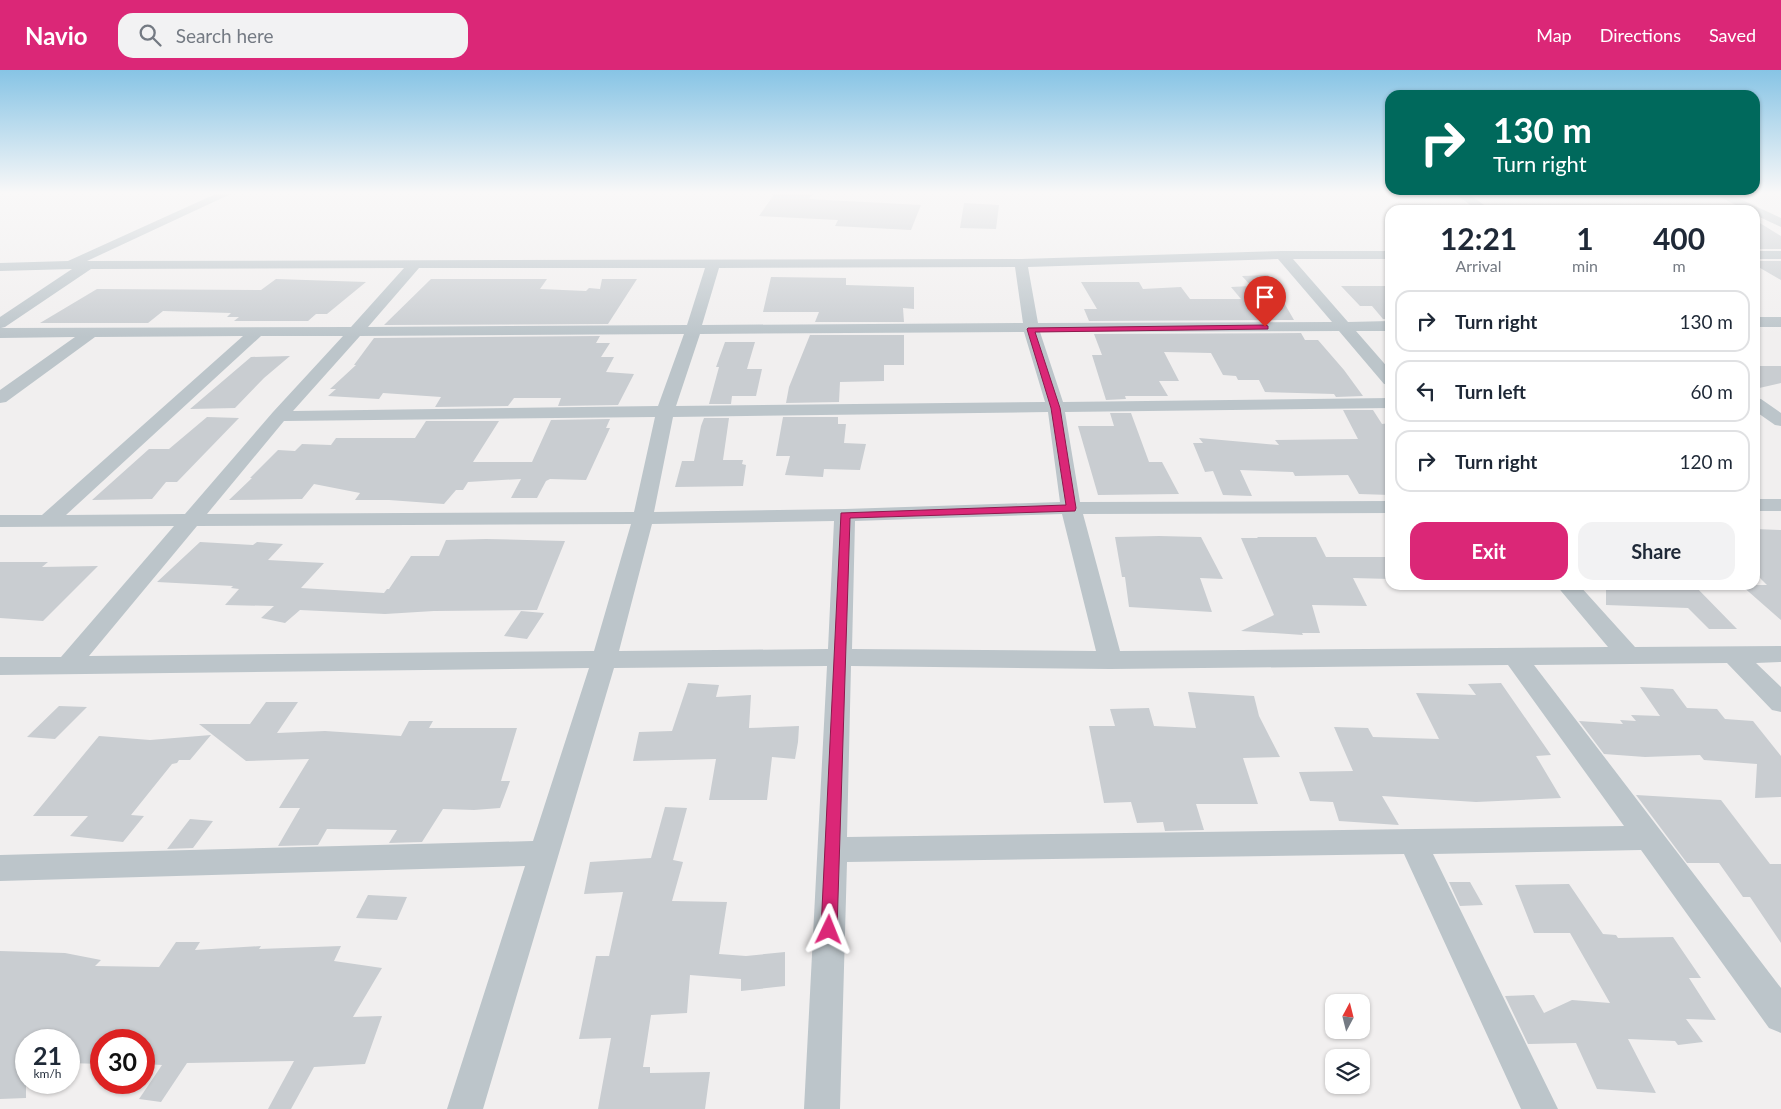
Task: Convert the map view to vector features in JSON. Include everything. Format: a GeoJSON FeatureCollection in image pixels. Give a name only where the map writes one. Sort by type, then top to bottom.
{"type":"FeatureCollection","features":[{"type":"Feature","properties":{"kind":"street"},"geometry":{"type":"LineString","coordinates":[[66,266],[122,240]]}},
{"type":"Feature","properties":{"kind":"street"},"geometry":{"type":"LineString","coordinates":[[0,267],[89,265],[414,266],[1021,263],[1282,255],[1385,255]]}},
{"type":"Feature","properties":{"kind":"street"},"geometry":{"type":"LineString","coordinates":[[1282,255],[1385,374]]}},
{"type":"Feature","properties":{"kind":"street"},"geometry":{"type":"LineString","coordinates":[[1760,255],[1781,255]]}},
{"type":"Feature","properties":{"kind":"street"},"geometry":{"type":"LineString","coordinates":[[1021,263],[1031,329],[1056,408],[1071,508],[1110,660]]}},
{"type":"Feature","properties":{"kind":"street"},"geometry":{"type":"LineString","coordinates":[[0,324],[89,265]]}},
{"type":"Feature","properties":{"kind":"street"},"geometry":{"type":"LineString","coordinates":[[465,1109],[604,660],[643,518],[665,412],[694,330],[713,265]]}},
{"type":"Feature","properties":{"kind":"street"},"geometry":{"type":"LineString","coordinates":[[67,666],[279,416],[414,266]]}},
{"type":"Feature","properties":{"kind":"street"},"geometry":{"type":"LineString","coordinates":[[1760,322],[1781,322]]}},
{"type":"Feature","properties":{"kind":"street"},"geometry":{"type":"LineString","coordinates":[[0,333],[1385,326]]}},
{"type":"Feature","properties":{"kind":"street"},"geometry":{"type":"LineString","coordinates":[[48,520],[257,332]]}},
{"type":"Feature","properties":{"kind":"street"},"geometry":{"type":"LineString","coordinates":[[0,398],[91,333]]}},
{"type":"Feature","properties":{"kind":"street"},"geometry":{"type":"LineString","coordinates":[[279,416],[1056,408],[1385,402]]}},
{"type":"Feature","properties":{"kind":"street"},"geometry":{"type":"LineString","coordinates":[[1760,402],[1781,402]]}},
{"type":"Feature","properties":{"kind":"street"},"geometry":{"type":"LineString","coordinates":[[1760,406],[1781,421]]}},
{"type":"Feature","properties":{"kind":"street"},"geometry":{"type":"LineString","coordinates":[[1760,505],[1781,505]]}},
{"type":"Feature","properties":{"kind":"street"},"geometry":{"type":"LineString","coordinates":[[0,521],[643,518],[845,515],[1071,508],[1385,507]]}},
{"type":"Feature","properties":{"kind":"street"},"geometry":{"type":"LineString","coordinates":[[822,1109],[838,657],[845,515]]}},
{"type":"Feature","properties":{"kind":"street"},"geometry":{"type":"LineString","coordinates":[[1571,590],[1629,656]]}},
{"type":"Feature","properties":{"kind":"street"},"geometry":{"type":"LineString","coordinates":[[1733,654],[1781,704]]}},
{"type":"Feature","properties":{"kind":"street"},"geometry":{"type":"LineString","coordinates":[[5,671],[67,666],[838,657],[1110,660],[1781,654]]}},
{"type":"Feature","properties":{"kind":"street"},"geometry":{"type":"LineString","coordinates":[[1514,656],[1781,1016]]}},
{"type":"Feature","properties":{"kind":"street"},"geometry":{"type":"LineString","coordinates":[[832,850],[1650,838]]}},
{"type":"Feature","properties":{"kind":"street"},"geometry":{"type":"LineString","coordinates":[[1413,842],[1540,1109]]}},
{"type":"Feature","properties":{"kind":"street"},"geometry":{"type":"LineString","coordinates":[[0,868],[545,853]]}},
{"type":"Feature","properties":{"kind":"building"},"geometry":{"type":"Polygon","coordinates":[[[1760,240],[1781,240],[1781,249],[1760,249],[1760,240]]]}},
{"type":"Feature","properties":{"kind":"building"},"geometry":{"type":"Polygon","coordinates":[[[1760,261],[1781,261],[1781,280],[1760,268],[1760,261]]]}},
{"type":"Feature","properties":{"kind":"building"},"geometry":{"type":"Polygon","coordinates":[[[1268,275],[1294,320],[1089,321],[1084,309],[1097,309],[1081,282],[1139,282],[1143,289],[1181,287],[1190,299],[1241,299],[1231,287],[1251,286],[1242,276],[1268,275]]]}},
{"type":"Feature","properties":{"kind":"building"},"geometry":{"type":"Polygon","coordinates":[[[771,277],[846,278],[846,285],[914,287],[914,309],[903,308],[904,322],[815,322],[819,312],[763,312],[771,277]]]}},
{"type":"Feature","properties":{"kind":"building"},"geometry":{"type":"Polygon","coordinates":[[[276,279],[366,282],[327,314],[316,314],[308,321],[234,321],[239,317],[227,317],[231,313],[163,311],[148,323],[40,323],[97,289],[261,290],[276,279]]]}},
{"type":"Feature","properties":{"kind":"building"},"geometry":{"type":"Polygon","coordinates":[[[431,279],[547,279],[540,289],[586,291],[589,288],[600,289],[602,279],[637,279],[608,324],[384,325],[431,279]]]}},
{"type":"Feature","properties":{"kind":"building"},"geometry":{"type":"Polygon","coordinates":[[[1341,286],[1385,286],[1385,319],[1372,306],[1360,306],[1341,286]]]}},
{"type":"Feature","properties":{"kind":"building"},"geometry":{"type":"Polygon","coordinates":[[[1301,333],[1305,340],[1318,340],[1363,396],[1336,397],[1334,394],[1265,392],[1259,380],[1238,380],[1236,376],[1223,375],[1211,353],[1164,352],[1179,381],[1159,381],[1168,396],[1125,396],[1126,399],[1106,400],[1092,355],[1102,355],[1094,334],[1301,333]]]}},
{"type":"Feature","properties":{"kind":"building"},"geometry":{"type":"Polygon","coordinates":[[[810,335],[904,335],[904,365],[884,365],[884,381],[840,382],[839,402],[786,403],[789,387],[810,335]]]}},
{"type":"Feature","properties":{"kind":"building"},"geometry":{"type":"Polygon","coordinates":[[[600,336],[596,343],[610,343],[601,357],[614,357],[606,372],[634,374],[618,405],[558,406],[561,398],[514,398],[508,406],[435,407],[441,397],[383,393],[379,399],[328,396],[336,389],[330,389],[356,365],[354,365],[374,338],[600,336]]]}},
{"type":"Feature","properties":{"kind":"building"},"geometry":{"type":"Polygon","coordinates":[[[725,342],[755,342],[747,369],[762,369],[756,396],[732,396],[731,404],[709,404],[719,367],[716,367],[725,342]]]}},
{"type":"Feature","properties":{"kind":"building"},"geometry":{"type":"Polygon","coordinates":[[[290,356],[264,378],[235,408],[190,409],[251,357],[290,356]]]}},
{"type":"Feature","properties":{"kind":"building"},"geometry":{"type":"Polygon","coordinates":[[[1760,366],[1781,366],[1781,383],[1760,388],[1760,366]]]}},
{"type":"Feature","properties":{"kind":"building"},"geometry":{"type":"Polygon","coordinates":[[[1343,410],[1373,410],[1382,424],[1385,424],[1385,495],[1359,494],[1348,475],[1295,476],[1293,472],[1240,470],[1252,496],[1223,495],[1213,471],[1205,472],[1193,443],[1203,443],[1199,438],[1279,445],[1275,440],[1358,439],[1343,410]]]}},
{"type":"Feature","properties":{"kind":"building"},"geometry":{"type":"Polygon","coordinates":[[[1110,413],[1131,413],[1149,462],[1162,462],[1179,494],[1098,495],[1078,426],[1114,426],[1110,413]]]}},
{"type":"Feature","properties":{"kind":"building"},"geometry":{"type":"Polygon","coordinates":[[[207,417],[239,418],[177,482],[166,482],[152,499],[92,500],[149,449],[169,449],[207,417]]]}},
{"type":"Feature","properties":{"kind":"building"},"geometry":{"type":"Polygon","coordinates":[[[783,417],[838,417],[838,424],[846,424],[844,443],[866,444],[860,470],[824,469],[823,477],[785,475],[790,456],[776,456],[783,417]]]}},
{"type":"Feature","properties":{"kind":"building"},"geometry":{"type":"Polygon","coordinates":[[[704,418],[729,418],[723,460],[743,460],[742,464],[746,465],[743,486],[675,487],[682,461],[694,461],[704,418]]]}},
{"type":"Feature","properties":{"kind":"building"},"geometry":{"type":"Polygon","coordinates":[[[610,419],[606,428],[610,428],[586,480],[550,479],[546,481],[537,498],[511,498],[521,479],[468,482],[463,490],[456,490],[444,504],[389,500],[355,500],[360,493],[314,484],[302,499],[229,500],[278,450],[295,451],[302,444],[331,445],[336,438],[415,438],[426,421],[499,421],[473,462],[532,462],[551,420],[610,419]]]}},
{"type":"Feature","properties":{"kind":"building"},"geometry":{"type":"Polygon","coordinates":[[[1760,529],[1781,530],[1781,620],[1747,590],[1760,590],[1760,585],[1767,585],[1760,578],[1760,529]]]}},
{"type":"Feature","properties":{"kind":"building"},"geometry":{"type":"Polygon","coordinates":[[[1115,537],[1201,537],[1223,579],[1200,578],[1212,612],[1129,607],[1125,577],[1122,577],[1115,537]]]}},
{"type":"Feature","properties":{"kind":"building"},"geometry":{"type":"Polygon","coordinates":[[[1316,537],[1326,557],[1385,557],[1385,579],[1353,578],[1367,606],[1312,605],[1320,633],[1302,633],[1303,635],[1241,631],[1274,615],[1241,538],[1316,537]]]}},
{"type":"Feature","properties":{"kind":"building"},"geometry":{"type":"Polygon","coordinates":[[[446,540],[565,541],[537,610],[434,611],[385,614],[300,610],[285,623],[261,618],[274,606],[225,605],[239,589],[231,588],[233,586],[157,582],[200,542],[253,545],[257,542],[283,544],[268,560],[324,563],[301,588],[384,593],[389,589],[411,556],[439,556],[446,540]]]}},
{"type":"Feature","properties":{"kind":"building"},"geometry":{"type":"Polygon","coordinates":[[[0,562],[48,562],[42,567],[98,566],[43,621],[0,618],[0,562]]]}},
{"type":"Feature","properties":{"kind":"building"},"geometry":{"type":"Polygon","coordinates":[[[1606,590],[1699,590],[1737,629],[1709,629],[1688,608],[1606,605],[1606,590]]]}},
{"type":"Feature","properties":{"kind":"building"},"geometry":{"type":"Polygon","coordinates":[[[521,611],[544,613],[527,639],[504,636],[521,611]]]}},
{"type":"Feature","properties":{"kind":"building"},"geometry":{"type":"Polygon","coordinates":[[[688,683],[719,685],[716,697],[751,695],[749,728],[799,726],[795,759],[772,757],[767,800],[709,800],[716,759],[633,761],[639,732],[672,731],[688,683]]]}},
{"type":"Feature","properties":{"kind":"building"},"geometry":{"type":"Polygon","coordinates":[[[1501,683],[1551,755],[1536,756],[1561,798],[1476,802],[1382,796],[1399,825],[1339,821],[1333,802],[1310,801],[1299,772],[1353,771],[1334,727],[1368,728],[1373,737],[1439,739],[1416,693],[1476,695],[1468,684],[1501,683]]]}},
{"type":"Feature","properties":{"kind":"building"},"geometry":{"type":"Polygon","coordinates":[[[1640,687],[1673,689],[1687,708],[1717,709],[1725,719],[1753,721],[1781,756],[1781,797],[1755,798],[1757,764],[1704,760],[1700,755],[1645,757],[1604,754],[1579,721],[1623,724],[1620,720],[1636,721],[1631,715],[1660,716],[1640,687]]]}},
{"type":"Feature","properties":{"kind":"building"},"geometry":{"type":"Polygon","coordinates":[[[1188,692],[1254,696],[1259,716],[1280,757],[1243,758],[1258,804],[1196,804],[1204,830],[1165,831],[1163,822],[1137,823],[1131,802],[1104,803],[1089,726],[1115,726],[1110,709],[1149,708],[1154,726],[1196,728],[1188,692]]]}},
{"type":"Feature","properties":{"kind":"building"},"geometry":{"type":"Polygon","coordinates":[[[266,702],[298,702],[277,733],[325,731],[401,736],[409,721],[433,721],[429,728],[517,728],[501,781],[510,781],[500,808],[474,810],[443,809],[422,842],[389,843],[397,830],[327,829],[318,845],[278,846],[300,808],[279,808],[309,759],[246,761],[199,724],[250,724],[266,702]]]}},
{"type":"Feature","properties":{"kind":"building"},"geometry":{"type":"Polygon","coordinates":[[[59,706],[87,707],[55,739],[27,737],[59,706]]]}},
{"type":"Feature","properties":{"kind":"building"},"geometry":{"type":"Polygon","coordinates":[[[211,735],[190,760],[179,760],[177,763],[172,764],[131,815],[144,816],[123,842],[70,836],[88,816],[33,816],[99,736],[150,740],[211,735]]]}},
{"type":"Feature","properties":{"kind":"building"},"geometry":{"type":"Polygon","coordinates":[[[1636,795],[1721,800],[1770,864],[1781,864],[1781,943],[1750,897],[1743,897],[1719,863],[1687,863],[1636,795]]]}},
{"type":"Feature","properties":{"kind":"building"},"geometry":{"type":"Polygon","coordinates":[[[665,807],[687,808],[673,860],[683,862],[672,901],[727,902],[719,954],[746,956],[785,952],[785,986],[741,991],[741,979],[690,975],[687,1013],[651,1015],[643,1067],[650,1067],[650,1073],[710,1072],[705,1109],[598,1109],[611,1038],[579,1039],[596,956],[609,956],[623,892],[584,894],[590,862],[651,858],[665,807]]]}},
{"type":"Feature","properties":{"kind":"building"},"geometry":{"type":"Polygon","coordinates":[[[190,819],[213,821],[193,848],[167,849],[190,819]]]}},
{"type":"Feature","properties":{"kind":"building"},"geometry":{"type":"Polygon","coordinates":[[[1449,882],[1470,882],[1483,905],[1460,906],[1449,882]]]}},
{"type":"Feature","properties":{"kind":"building"},"geometry":{"type":"Polygon","coordinates":[[[1569,884],[1603,934],[1616,935],[1618,938],[1673,937],[1701,978],[1689,978],[1716,1020],[1686,1019],[1703,1042],[1678,1045],[1675,1041],[1628,1039],[1656,1093],[1597,1089],[1576,1043],[1528,1044],[1505,996],[1534,995],[1544,1013],[1572,1000],[1610,1003],[1570,933],[1534,933],[1515,885],[1569,884]]]}},
{"type":"Feature","properties":{"kind":"building"},"geometry":{"type":"Polygon","coordinates":[[[368,895],[407,897],[397,920],[356,918],[368,895]]]}},
{"type":"Feature","properties":{"kind":"building"},"geometry":{"type":"Polygon","coordinates":[[[176,942],[200,942],[195,950],[261,946],[259,949],[341,946],[334,961],[382,968],[353,1017],[382,1016],[365,1064],[314,1067],[291,1109],[268,1109],[294,1061],[187,1063],[161,1102],[139,1099],[142,1094],[155,1094],[155,1075],[162,1065],[155,1065],[155,1029],[90,1029],[90,1064],[80,1063],[80,1029],[15,1029],[15,1094],[26,1094],[26,1098],[0,1099],[0,951],[65,953],[101,960],[95,966],[159,967],[176,942]]]}},
{"type":"Feature","properties":{"kind":"route"},"geometry":{"type":"LineString","coordinates":[[829,930],[838,657],[845,515],[1071,508],[1056,408],[1031,329],[1265,327]]}}]}
